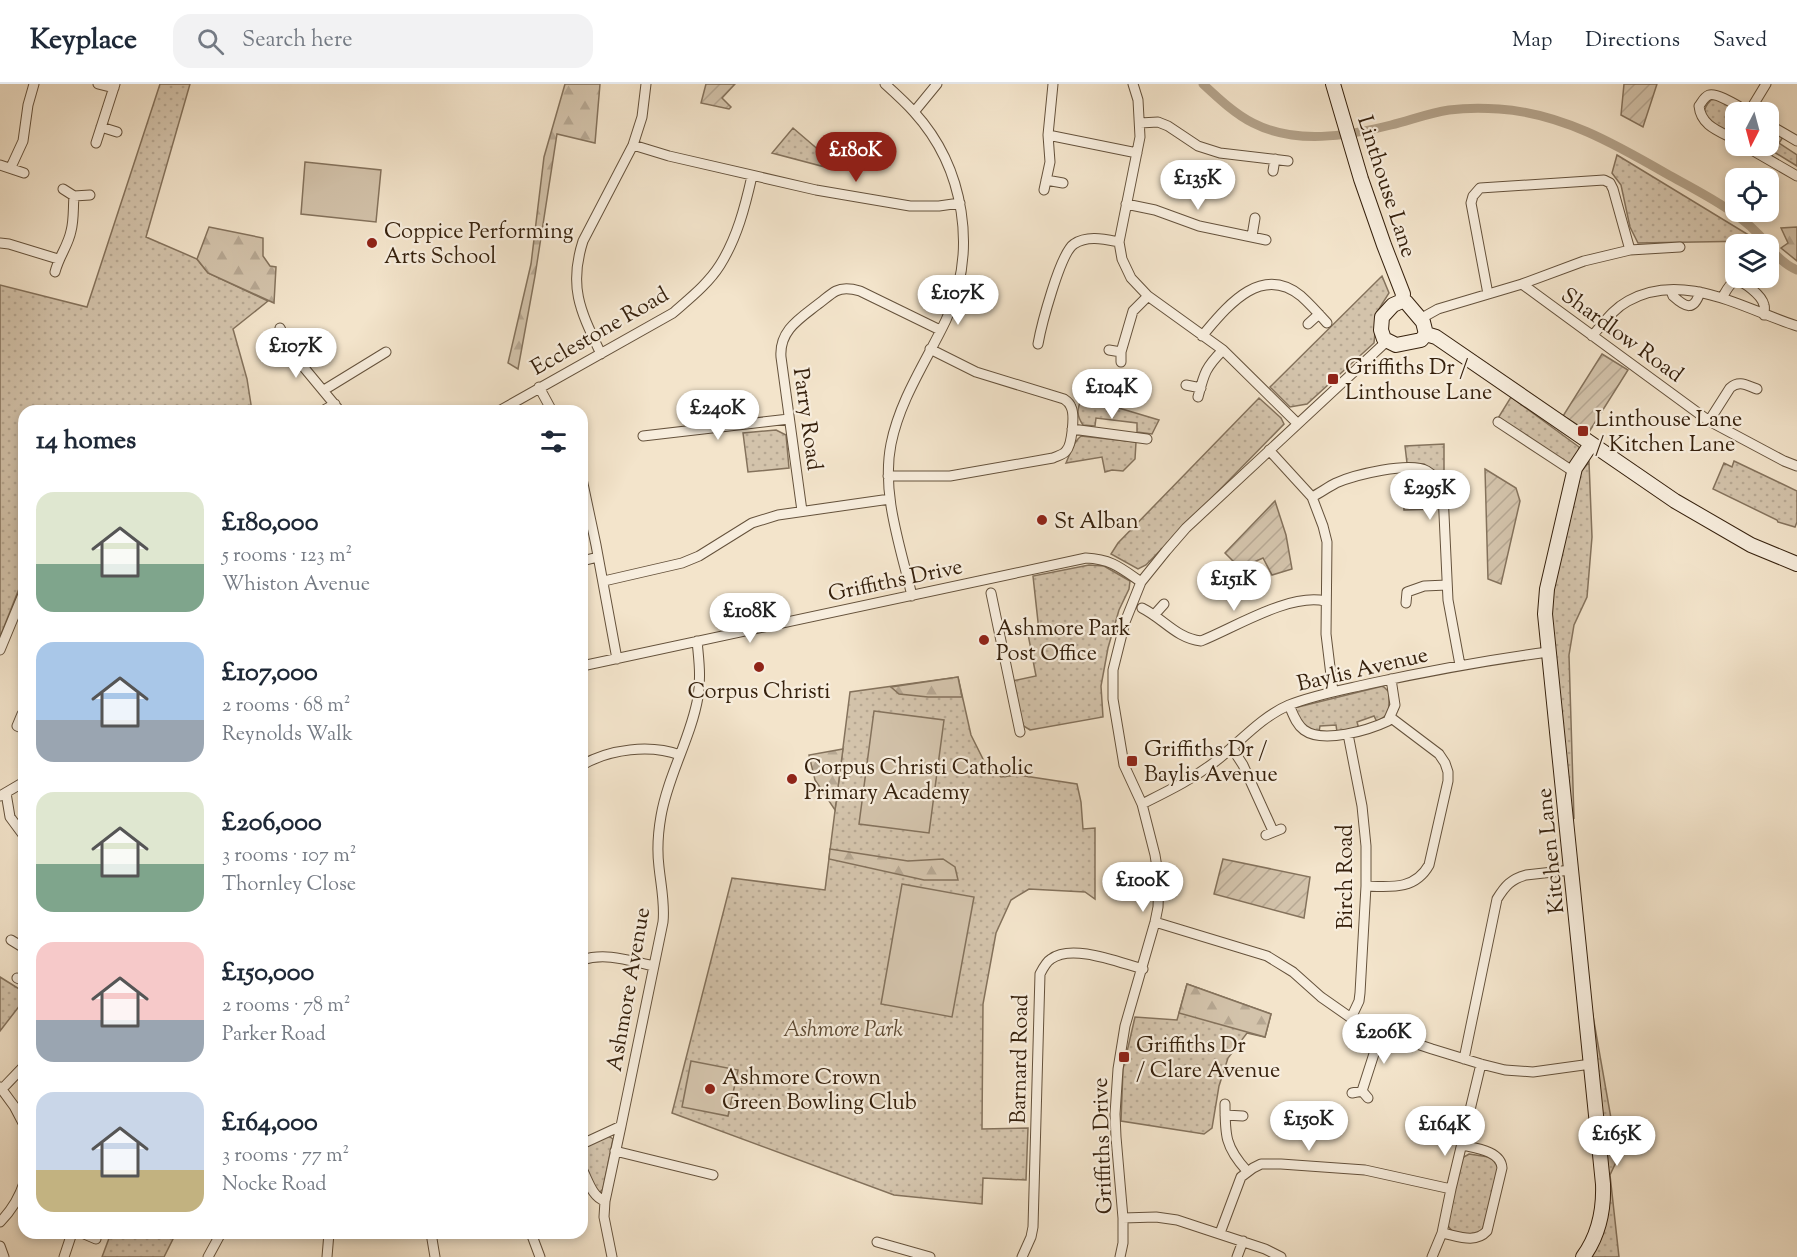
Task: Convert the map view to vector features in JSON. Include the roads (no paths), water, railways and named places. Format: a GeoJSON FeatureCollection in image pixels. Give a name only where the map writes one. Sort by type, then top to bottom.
{"type":"FeatureCollection","features":[{"type":"Feature","properties":{"kind":"street"},"geometry":{"type":"LineString","coordinates":[[11,167],[22,141],[34,84]]}},
{"type":"Feature","properties":{"kind":"street"},"geometry":{"type":"LineString","coordinates":[[96,143],[114,86],[99,84]]}},
{"type":"Feature","properties":{"kind":"street"},"geometry":{"type":"LineString","coordinates":[[601,354],[582,313],[577,296],[579,252],[633,145],[642,117],[646,84]]}},
{"type":"Feature","properties":{"kind":"street"},"geometry":{"type":"LineString","coordinates":[[885,84],[914,112],[944,156],[960,203],[964,239],[962,268],[954,298],[912,385],[890,446],[888,476],[890,499],[912,596]]}},
{"type":"Feature","properties":{"kind":"street"},"geometry":{"type":"LineString","coordinates":[[914,112],[938,84]]}},
{"type":"Feature","properties":{"kind":"street"},"geometry":{"type":"LineString","coordinates":[[1053,84],[1048,135],[1050,162],[1045,184],[1063,183]]}},
{"type":"Feature","properties":{"kind":"street"},"geometry":{"type":"LineString","coordinates":[[1133,84],[1138,100],[1140,137],[1119,242],[1122,259],[1131,278],[1148,296],[1222,350],[1298,423]]}},
{"type":"Feature","properties":{"kind":"street","name":"Linthouse Lane"},"geometry":{"type":"LineString","coordinates":[[1333,84],[1384,245],[1403,294],[1402,301]]}},
{"type":"Feature","properties":{"kind":"street"},"geometry":{"type":"LineString","coordinates":[[1755,102],[1767,84]]}},
{"type":"Feature","properties":{"kind":"street"},"geometry":{"type":"LineString","coordinates":[[1725,134],[1706,123],[1700,114],[1699,106],[1707,96],[1712,94],[1731,102]]}},
{"type":"Feature","properties":{"kind":"street"},"geometry":{"type":"LineString","coordinates":[[1140,123],[1158,122],[1168,126],[1205,150],[1288,161]]}},
{"type":"Feature","properties":{"kind":"street"},"geometry":{"type":"LineString","coordinates":[[102,127],[117,132]]}},
{"type":"Feature","properties":{"kind":"street"},"geometry":{"type":"LineString","coordinates":[[1779,130],[1797,141]]}},
{"type":"Feature","properties":{"kind":"street"},"geometry":{"type":"LineString","coordinates":[[1048,135],[1137,153]]}},
{"type":"Feature","properties":{"kind":"street"},"geometry":{"type":"LineString","coordinates":[[633,145],[669,156],[816,190],[910,206],[960,203]]}},
{"type":"Feature","properties":{"kind":"street"},"geometry":{"type":"LineString","coordinates":[[1762,156],[1797,176]]}},
{"type":"Feature","properties":{"kind":"street"},"geometry":{"type":"LineString","coordinates":[[1273,171],[1275,159]]}},
{"type":"Feature","properties":{"kind":"street"},"geometry":{"type":"LineString","coordinates":[[0,165],[24,173]]}},
{"type":"Feature","properties":{"kind":"street","name":"Ecclestone Road"},"geometry":{"type":"LineString","coordinates":[[509,405],[673,313],[720,266],[738,228],[752,176]]}},
{"type":"Feature","properties":{"kind":"street"},"geometry":{"type":"LineString","coordinates":[[1488,294],[1471,203],[1473,196],[1480,188],[1604,180],[1610,183],[1613,189],[1630,250]]}},
{"type":"Feature","properties":{"kind":"street"},"geometry":{"type":"LineString","coordinates":[[63,189],[74,196],[90,195]]}},
{"type":"Feature","properties":{"kind":"street"},"geometry":{"type":"LineString","coordinates":[[56,272],[58,259],[68,243],[72,230],[74,196]]}},
{"type":"Feature","properties":{"kind":"street"},"geometry":{"type":"LineString","coordinates":[[1126,204],[1155,210],[1199,226],[1266,240]]}},
{"type":"Feature","properties":{"kind":"street"},"geometry":{"type":"LineString","coordinates":[[1252,236],[1255,218]]}},
{"type":"Feature","properties":{"kind":"street"},"geometry":{"type":"LineString","coordinates":[[1038,344],[1040,331],[1068,249],[1085,238],[1119,242]]}},
{"type":"Feature","properties":{"kind":"street"},"geometry":{"type":"LineString","coordinates":[[0,243],[58,259]]}},
{"type":"Feature","properties":{"kind":"street"},"geometry":{"type":"LineString","coordinates":[[1420,319],[1438,309],[1522,284],[1584,261],[1630,250],[1680,247]]}},
{"type":"Feature","properties":{"kind":"street"},"geometry":{"type":"LineString","coordinates":[[1722,298],[1733,282],[1738,281],[1759,295],[1765,306],[1764,315]]}},
{"type":"Feature","properties":{"kind":"street","name":"Shardlow Road"},"geometry":{"type":"LineString","coordinates":[[1522,284],[1709,421],[1797,466]]}},
{"type":"Feature","properties":{"kind":"street"},"geometry":{"type":"LineString","coordinates":[[1202,336],[1226,308],[1242,294],[1263,286],[1276,285],[1299,295],[1327,322]]}},
{"type":"Feature","properties":{"kind":"street","name":"Parry Road"},"geometry":{"type":"LineString","coordinates":[[802,511],[780,348],[783,336],[795,322],[837,290],[849,289],[860,291],[940,330]]}},
{"type":"Feature","properties":{"kind":"street"},"geometry":{"type":"LineString","coordinates":[[1592,336],[1614,311],[1627,302],[1652,292],[1671,291],[1700,292],[1722,298],[1797,326]]}},
{"type":"Feature","properties":{"kind":"street"},"geometry":{"type":"LineString","coordinates":[[1671,291],[1673,296],[1687,306],[1697,302],[1700,292]]}},
{"type":"Feature","properties":{"kind":"street"},"geometry":{"type":"LineString","coordinates":[[1121,362],[1121,352],[1133,311],[1148,296]]}},
{"type":"Feature","properties":{"kind":"street"},"geometry":{"type":"LineString","coordinates":[[1402,301],[1406,302],[1420,319],[1426,328],[1426,334],[1420,340],[1399,345],[1387,341],[1382,334],[1381,323],[1382,316],[1393,305],[1402,301]]}},
{"type":"Feature","properties":{"kind":"street"},"geometry":{"type":"LineString","coordinates":[[1308,324],[1319,314]]}},
{"type":"Feature","properties":{"kind":"street"},"geometry":{"type":"LineString","coordinates":[[280,328],[296,358],[336,405]]}},
{"type":"Feature","properties":{"kind":"street"},"geometry":{"type":"LineString","coordinates":[[1029,330],[1040,331]]}},
{"type":"Feature","properties":{"kind":"street"},"geometry":{"type":"LineString","coordinates":[[1426,334],[1443,342],[1675,501],[1751,545],[1797,564]]}},
{"type":"Feature","properties":{"kind":"street","name":"Griffiths Drive"},"geometry":{"type":"LineString","coordinates":[[1120,1257],[1123,1243],[1123,1218],[1116,1137],[1116,1087],[1125,1026],[1143,969],[1158,908],[1159,880],[1142,804],[1124,765],[1113,699],[1113,670],[1119,641],[1141,582],[1186,528],[1387,341]]}},
{"type":"Feature","properties":{"kind":"street"},"geometry":{"type":"LineString","coordinates":[[888,476],[950,476],[1053,458],[1068,450],[1072,429],[1072,410],[1071,405],[1064,399],[976,372],[930,349]]}},
{"type":"Feature","properties":{"kind":"street"},"geometry":{"type":"LineString","coordinates":[[1109,350],[1121,352]]}},
{"type":"Feature","properties":{"kind":"street"},"geometry":{"type":"LineString","coordinates":[[1186,385],[1199,392],[1203,374],[1222,350]]}},
{"type":"Feature","properties":{"kind":"street"},"geometry":{"type":"LineString","coordinates":[[324,390],[386,352]]}},
{"type":"Feature","properties":{"kind":"street"},"geometry":{"type":"LineString","coordinates":[[1709,421],[1734,384],[1740,382],[1757,389]]}},
{"type":"Feature","properties":{"kind":"street"},"geometry":{"type":"LineString","coordinates":[[539,387],[549,405]]}},
{"type":"Feature","properties":{"kind":"street"},"geometry":{"type":"LineString","coordinates":[[643,436],[789,419]]}},
{"type":"Feature","properties":{"kind":"street"},"geometry":{"type":"LineString","coordinates":[[1498,422],[1574,472]]}},
{"type":"Feature","properties":{"kind":"street"},"geometry":{"type":"LineString","coordinates":[[1072,429],[1148,439]]}},
{"type":"Feature","properties":{"kind":"street","name":"Kitchen Lane"},"geometry":{"type":"LineString","coordinates":[[1583,1257],[1595,1237],[1604,1200],[1548,652],[1546,600],[1575,468],[1591,444]]}},
{"type":"Feature","properties":{"kind":"street"},"geometry":{"type":"LineString","coordinates":[[1269,450],[1312,497],[1327,542],[1325,601],[1328,657],[1333,692]]}},
{"type":"Feature","properties":{"kind":"street"},"geometry":{"type":"LineString","coordinates":[[1312,497],[1336,484],[1360,476],[1408,467],[1418,467],[1435,477],[1443,493],[1447,585],[1451,619],[1461,665]]}},
{"type":"Feature","properties":{"kind":"street"},"geometry":{"type":"LineString","coordinates":[[603,581],[682,563],[699,556],[752,524],[778,515],[890,499]]}},
{"type":"Feature","properties":{"kind":"street"},"geometry":{"type":"LineString","coordinates":[[588,508],[617,659]]}},
{"type":"Feature","properties":{"kind":"street"},"geometry":{"type":"LineString","coordinates":[[588,560],[598,557]]}},
{"type":"Feature","properties":{"kind":"street","name":"Griffiths Drive"},"geometry":{"type":"LineString","coordinates":[[588,665],[1086,558],[1106,560],[1141,582]]}},
{"type":"Feature","properties":{"kind":"street"},"geometry":{"type":"LineString","coordinates":[[1406,603],[1407,592],[1424,586],[1447,585]]}},
{"type":"Feature","properties":{"kind":"street"},"geometry":{"type":"LineString","coordinates":[[991,593],[1020,732]]}},
{"type":"Feature","properties":{"kind":"street"},"geometry":{"type":"LineString","coordinates":[[1142,608],[1155,614],[1179,634],[1190,640],[1201,641],[1301,600],[1325,601]]}},
{"type":"Feature","properties":{"kind":"street"},"geometry":{"type":"LineString","coordinates":[[1155,614],[1164,604]]}},
{"type":"Feature","properties":{"kind":"street"},"geometry":{"type":"LineString","coordinates":[[0,650],[18,617]]}},
{"type":"Feature","properties":{"kind":"street","name":"Ashmore Avenue"},"geometry":{"type":"LineString","coordinates":[[612,1257],[604,1217],[605,1201],[664,911],[658,864],[660,825],[665,798],[698,697],[697,641]]}},
{"type":"Feature","properties":{"kind":"street","name":"Baylis Avenue"},"geometry":{"type":"LineString","coordinates":[[1142,804],[1198,775],[1262,722],[1289,705],[1391,679],[1461,665],[1548,652]]}},
{"type":"Feature","properties":{"kind":"street"},"geometry":{"type":"LineString","coordinates":[[1289,705],[1298,724],[1308,733],[1348,734],[1388,721],[1395,705],[1391,679]]}},
{"type":"Feature","properties":{"kind":"street"},"geometry":{"type":"LineString","coordinates":[[1366,886],[1396,888],[1418,879],[1425,872],[1429,865],[1448,781],[1445,763],[1439,754],[1390,717]]}},
{"type":"Feature","properties":{"kind":"street","name":"Birch Road"},"geometry":{"type":"LineString","coordinates":[[1348,734],[1362,806],[1366,846],[1360,993],[1358,1005],[1351,1018]]}},
{"type":"Feature","properties":{"kind":"street"},"geometry":{"type":"LineString","coordinates":[[1232,748],[1243,765],[1273,832]]}},
{"type":"Feature","properties":{"kind":"street"},"geometry":{"type":"LineString","coordinates":[[588,762],[599,757],[628,751],[656,749],[680,755]]}},
{"type":"Feature","properties":{"kind":"street"},"geometry":{"type":"LineString","coordinates":[[18,785],[3,794],[10,818],[18,828]]}},
{"type":"Feature","properties":{"kind":"street"},"geometry":{"type":"LineString","coordinates":[[1464,1059],[1497,899],[1507,883],[1526,874],[1571,870]]}},
{"type":"Feature","properties":{"kind":"street"},"geometry":{"type":"LineString","coordinates":[[1155,922],[1266,956],[1293,972],[1321,997],[1351,1018],[1381,1032],[1505,1070],[1533,1072],[1591,1064]]}},
{"type":"Feature","properties":{"kind":"street"},"geometry":{"type":"LineString","coordinates":[[11,940],[18,944]]}},
{"type":"Feature","properties":{"kind":"street","name":"Barnard Road"},"geometry":{"type":"LineString","coordinates":[[1022,1257],[1033,1227],[1040,974],[1052,957],[1067,953],[1086,953],[1143,969]]}},
{"type":"Feature","properties":{"kind":"street"},"geometry":{"type":"LineString","coordinates":[[588,958],[604,956],[654,966]]}},
{"type":"Feature","properties":{"kind":"street"},"geometry":{"type":"LineString","coordinates":[[1352,1093],[1365,1094],[1381,1032]]}},
{"type":"Feature","properties":{"kind":"street"},"geometry":{"type":"LineString","coordinates":[[1432,1257],[1442,1233],[1481,1064]]}},
{"type":"Feature","properties":{"kind":"street"},"geometry":{"type":"LineString","coordinates":[[18,1072],[1,1088],[18,1114]]}},
{"type":"Feature","properties":{"kind":"street"},"geometry":{"type":"LineString","coordinates":[[1225,1104],[1225,1134],[1239,1162],[1247,1171]]}},
{"type":"Feature","properties":{"kind":"street"},"geometry":{"type":"LineString","coordinates":[[1225,1115],[1243,1116]]}},
{"type":"Feature","properties":{"kind":"street"},"geometry":{"type":"LineString","coordinates":[[588,1141],[621,1126]]}},
{"type":"Feature","properties":{"kind":"street"},"geometry":{"type":"LineString","coordinates":[[1442,1233],[1474,1239],[1487,1231],[1502,1168],[1502,1162],[1495,1155],[1462,1145]]}},
{"type":"Feature","properties":{"kind":"street"},"geometry":{"type":"LineString","coordinates":[[615,1152],[713,1175]]}},
{"type":"Feature","properties":{"kind":"street"},"geometry":{"type":"LineString","coordinates":[[1220,1233],[1241,1177],[1261,1164],[1348,1168],[1451,1189]]}},
{"type":"Feature","properties":{"kind":"street"},"geometry":{"type":"LineString","coordinates":[[588,1182],[593,1192],[605,1201]]}},
{"type":"Feature","properties":{"kind":"street"},"geometry":{"type":"LineString","coordinates":[[0,1222],[12,1208],[18,1196]]}},
{"type":"Feature","properties":{"kind":"street"},"geometry":{"type":"LineString","coordinates":[[1123,1218],[1169,1218],[1243,1241],[1281,1257]]}},
{"type":"Feature","properties":{"kind":"street"},"geometry":{"type":"LineString","coordinates":[[63,1257],[70,1239]]}},
{"type":"Feature","properties":{"kind":"street"},"geometry":{"type":"LineString","coordinates":[[208,1257],[218,1239]]}},
{"type":"Feature","properties":{"kind":"street"},"geometry":{"type":"LineString","coordinates":[[327,1257],[328,1239]]}},
{"type":"Feature","properties":{"kind":"street"},"geometry":{"type":"LineString","coordinates":[[432,1239],[435,1257]]}},
{"type":"Feature","properties":{"kind":"street"},"geometry":{"type":"LineString","coordinates":[[533,1239],[540,1257]]}},
{"type":"Feature","properties":{"kind":"street"},"geometry":{"type":"LineString","coordinates":[[1237,1257],[1243,1241]]}},
{"type":"Feature","properties":{"kind":"street"},"geometry":{"type":"LineString","coordinates":[[877,1242],[930,1257]]}},
{"type":"Feature","properties":{"kind":"street"},"geometry":{"type":"LineString","coordinates":[[0,1246],[4,1257]]}},
{"type":"Feature","properties":{"kind":"waterway"},"geometry":{"type":"LineString","coordinates":[[1203,84],[1233,110],[1253,123],[1269,130],[1304,136],[1357,132],[1455,109],[1499,109],[1544,117],[1566,123],[1628,152],[1734,213],[1758,234]]}},
{"type":"Feature","properties":{"kind":"waterway"},"geometry":{"type":"LineString","coordinates":[[1779,258],[1797,270]]}},
{"type":"Feature","properties":{"kind":"place","name":"Coppice Performing Arts School"},"geometry":{"type":"Point","coordinates":[372,243]}},
{"type":"Feature","properties":{"kind":"place","name":"Griffiths Dr / Linthouse Lane"},"geometry":{"type":"Point","coordinates":[1333,379]}},
{"type":"Feature","properties":{"kind":"place","name":"Linthouse Lane / Kitchen Lane"},"geometry":{"type":"Point","coordinates":[1583,431]}},
{"type":"Feature","properties":{"kind":"place","name":"St Alban"},"geometry":{"type":"Point","coordinates":[1042,520]}},
{"type":"Feature","properties":{"kind":"place","name":"Ashmore Park Post Office"},"geometry":{"type":"Point","coordinates":[984,640]}},
{"type":"Feature","properties":{"kind":"place","name":"Corpus Christi"},"geometry":{"type":"Point","coordinates":[759,667]}},
{"type":"Feature","properties":{"kind":"place","name":"Griffiths Dr / Baylis Avenue"},"geometry":{"type":"Point","coordinates":[1132,761]}},
{"type":"Feature","properties":{"kind":"place","name":"Corpus Christi Catholic Primary Academy"},"geometry":{"type":"Point","coordinates":[792,779]}},
{"type":"Feature","properties":{"kind":"place","name":"Griffiths Dr / Clare Avenue"},"geometry":{"type":"Point","coordinates":[1124,1057]}},
{"type":"Feature","properties":{"kind":"place","name":"Ashmore Crown Green Bowling Club"},"geometry":{"type":"Point","coordinates":[710,1089]}},
{"type":"Feature","properties":{"kind":"park label","name":"Ashmore Park"},"geometry":{"type":"Point","coordinates":[843,1028]}}]}
